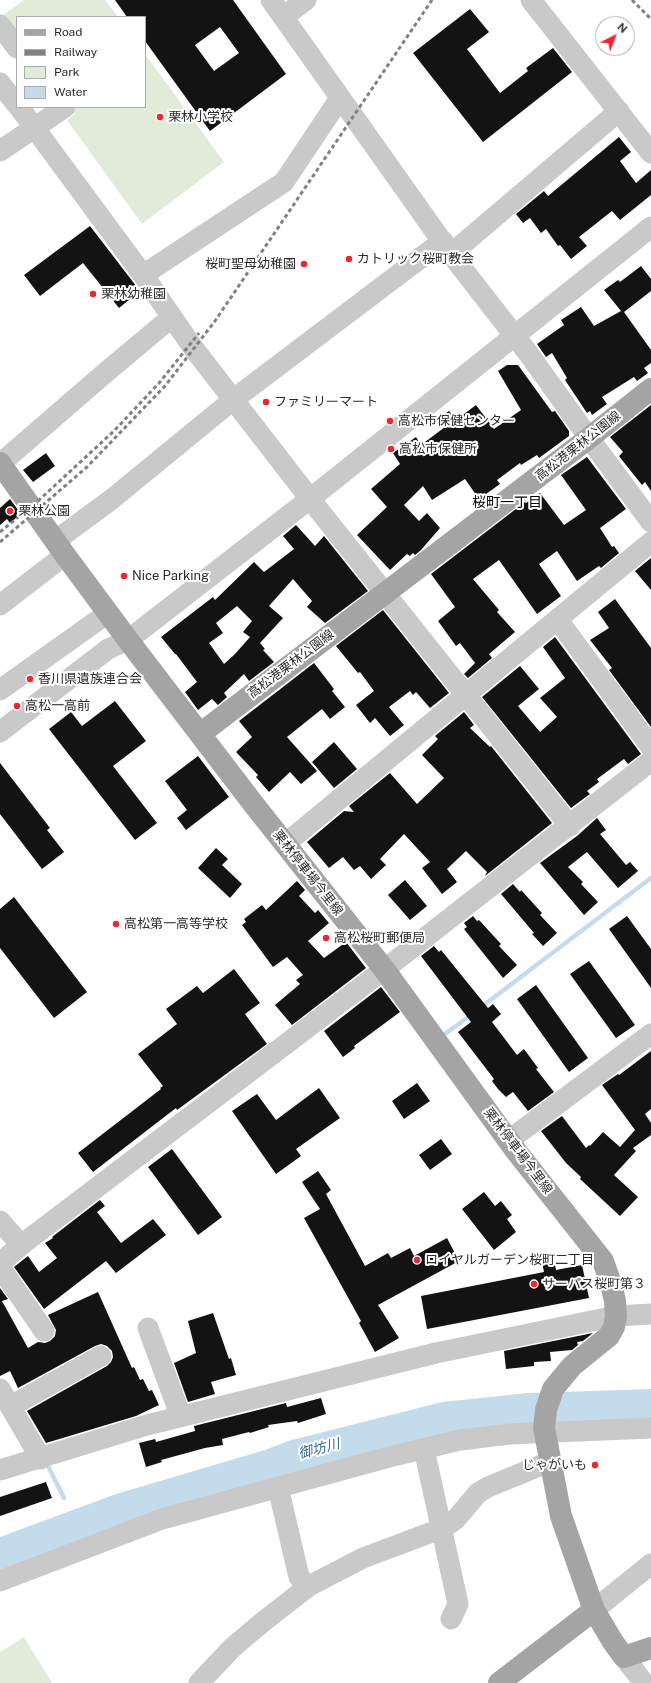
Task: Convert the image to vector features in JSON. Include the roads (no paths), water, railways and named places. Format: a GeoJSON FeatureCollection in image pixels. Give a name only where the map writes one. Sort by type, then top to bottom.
{"type":"FeatureCollection","features":[{"type":"Feature","properties":{"kind":"main road","name":"高松港栗林公園線"},"geometry":{"type":"LineString","coordinates":[[200,734],[651,389]]}},
{"type":"Feature","properties":{"kind":"main road"},"geometry":{"type":"LineString","coordinates":[[0,464],[108,613],[200,734]]}},
{"type":"Feature","properties":{"kind":"main road","name":"栗林停車場今里線"},"geometry":{"type":"LineString","coordinates":[[200,734],[384,969],[508,1141],[603,1261],[612,1284],[616,1316],[614,1328],[609,1336],[572,1366],[553,1389],[546,1410],[544,1430],[561,1516],[594,1610],[613,1642],[624,1657]]}},
{"type":"Feature","properties":{"kind":"main road"},"geometry":{"type":"LineString","coordinates":[[500,1683],[594,1610]]}},
{"type":"Feature","properties":{"kind":"main road"},"geometry":{"type":"LineString","coordinates":[[624,1657],[651,1648]]}},
{"type":"Feature","properties":{"kind":"street"},"geometry":{"type":"LineString","coordinates":[[271,0],[447,247],[516,336],[588,438],[651,522]]}},
{"type":"Feature","properties":{"kind":"street"},"geometry":{"type":"LineString","coordinates":[[283,17],[306,0]]}},
{"type":"Feature","properties":{"kind":"street"},"geometry":{"type":"LineString","coordinates":[[531,0],[651,153]]}},
{"type":"Feature","properties":{"kind":"street"},"geometry":{"type":"LineString","coordinates":[[0,25],[16,47]]}},
{"type":"Feature","properties":{"kind":"street"},"geometry":{"type":"LineString","coordinates":[[0,83],[16,103]]}},
{"type":"Feature","properties":{"kind":"street"},"geometry":{"type":"LineString","coordinates":[[143,275],[284,182],[342,101]]}},
{"type":"Feature","properties":{"kind":"street"},"geometry":{"type":"LineString","coordinates":[[19,108],[143,275],[191,344],[466,696],[570,826]]}},
{"type":"Feature","properties":{"kind":"street"},"geometry":{"type":"LineString","coordinates":[[0,151],[63,108]]}},
{"type":"Feature","properties":{"kind":"street"},"geometry":{"type":"LineString","coordinates":[[0,605],[112,499],[234,400],[447,247],[618,111]]}},
{"type":"Feature","properties":{"kind":"street"},"geometry":{"type":"LineString","coordinates":[[0,732],[108,649],[128,640],[311,498],[651,227]]}},
{"type":"Feature","properties":{"kind":"street"},"geometry":{"type":"LineString","coordinates":[[0,464],[172,317]]}},
{"type":"Feature","properties":{"kind":"street"},"geometry":{"type":"LineString","coordinates":[[285,844],[651,542]]}},
{"type":"Feature","properties":{"kind":"street"},"geometry":{"type":"LineString","coordinates":[[0,690],[108,613]]}},
{"type":"Feature","properties":{"kind":"street"},"geometry":{"type":"LineString","coordinates":[[558,620],[651,747]]}},
{"type":"Feature","properties":{"kind":"street"},"geometry":{"type":"LineString","coordinates":[[0,1263],[21,1245],[306,1030],[570,826],[651,761]]}},
{"type":"Feature","properties":{"kind":"street"},"geometry":{"type":"LineString","coordinates":[[508,1141],[651,1034]]}},
{"type":"Feature","properties":{"kind":"street"},"geometry":{"type":"LineString","coordinates":[[0,1221],[21,1245]]}},
{"type":"Feature","properties":{"kind":"street"},"geometry":{"type":"LineString","coordinates":[[0,1267],[44,1331]]}},
{"type":"Feature","properties":{"kind":"street"},"geometry":{"type":"LineString","coordinates":[[0,1470],[41,1459],[147,1425],[436,1353],[616,1316],[651,1314]]}},
{"type":"Feature","properties":{"kind":"street"},"geometry":{"type":"LineString","coordinates":[[148,1328],[181,1417]]}},
{"type":"Feature","properties":{"kind":"street"},"geometry":{"type":"LineString","coordinates":[[41,1459],[5,1398],[101,1356]]}},
{"type":"Feature","properties":{"kind":"street"},"geometry":{"type":"LineString","coordinates":[[0,1581],[162,1519],[389,1457],[460,1440],[544,1430],[651,1428]]}},
{"type":"Feature","properties":{"kind":"street"},"geometry":{"type":"LineString","coordinates":[[424,1449],[458,1604],[451,1619]]}},
{"type":"Feature","properties":{"kind":"street"},"geometry":{"type":"LineString","coordinates":[[199,1683],[233,1647],[309,1586],[363,1558],[442,1528],[456,1519],[478,1493],[488,1487],[550,1462]]}},
{"type":"Feature","properties":{"kind":"street"},"geometry":{"type":"LineString","coordinates":[[278,1487],[299,1577],[309,1586]]}},
{"type":"Feature","properties":{"kind":"street"},"geometry":{"type":"LineString","coordinates":[[594,1610],[651,1564]]}},
{"type":"Feature","properties":{"kind":"street"},"geometry":{"type":"LineString","coordinates":[[624,1657],[644,1683]]}},
{"type":"Feature","properties":{"kind":"water","name":"御坊川"},"geometry":{"type":"Polygon","coordinates":[[[651,1389],[651,1423],[529,1426],[0,1572],[0,1537],[116,1494],[265,1450],[288,1441],[442,1402],[528,1393],[651,1389]]]}},
{"type":"Feature","properties":{"kind":"waterway"},"geometry":{"type":"LineString","coordinates":[[480,1008],[651,878]]}},
{"type":"Feature","properties":{"kind":"waterway"},"geometry":{"type":"LineString","coordinates":[[445,1034],[471,1015]]}},
{"type":"Feature","properties":{"kind":"waterway"},"geometry":{"type":"LineString","coordinates":[[46,1462],[64,1498]]}},
{"type":"Feature","properties":{"kind":"railway"},"geometry":{"type":"LineString","coordinates":[[0,542],[87,467],[165,386],[215,321],[432,0]]}},
{"type":"Feature","properties":{"kind":"railway"},"geometry":{"type":"LineString","coordinates":[[632,0],[651,19]]}},
{"type":"Feature","properties":{"kind":"railway"},"geometry":{"type":"LineString","coordinates":[[0,532],[39,500],[114,431],[160,382],[199,333]]}},
{"type":"Feature","properties":{"kind":"place","name":"栗林小学校"},"geometry":{"type":"Point","coordinates":[160,117]}},
{"type":"Feature","properties":{"kind":"place","name":"カトリック桜町教会"},"geometry":{"type":"Point","coordinates":[349,259]}},
{"type":"Feature","properties":{"kind":"place","name":"桜町聖母幼稚園"},"geometry":{"type":"Point","coordinates":[304,264]}},
{"type":"Feature","properties":{"kind":"place","name":"栗林幼稚園"},"geometry":{"type":"Point","coordinates":[93,294]}},
{"type":"Feature","properties":{"kind":"place","name":"ファミリーマート"},"geometry":{"type":"Point","coordinates":[266,402]}},
{"type":"Feature","properties":{"kind":"place","name":"高松市保健センター"},"geometry":{"type":"Point","coordinates":[390,421]}},
{"type":"Feature","properties":{"kind":"place","name":"高松市保健所"},"geometry":{"type":"Point","coordinates":[391,449]}},
{"type":"Feature","properties":{"kind":"place","name":"栗林公園"},"geometry":{"type":"Point","coordinates":[10,511]}},
{"type":"Feature","properties":{"kind":"place","name":"Nice Parking"},"geometry":{"type":"Point","coordinates":[124,576]}},
{"type":"Feature","properties":{"kind":"place","name":"香川県遺族連合会"},"geometry":{"type":"Point","coordinates":[30,679]}},
{"type":"Feature","properties":{"kind":"place","name":"高松一高前"},"geometry":{"type":"Point","coordinates":[17,706]}},
{"type":"Feature","properties":{"kind":"place","name":"高松第一高等学校"},"geometry":{"type":"Point","coordinates":[116,924]}},
{"type":"Feature","properties":{"kind":"place","name":"高松桜町郵便局"},"geometry":{"type":"Point","coordinates":[326,938]}},
{"type":"Feature","properties":{"kind":"place","name":"ロイヤルガーデン桜町二丁目"},"geometry":{"type":"Point","coordinates":[417,1260]}},
{"type":"Feature","properties":{"kind":"place","name":"サーパス桜町第３"},"geometry":{"type":"Point","coordinates":[534,1284]}},
{"type":"Feature","properties":{"kind":"place","name":"じゃがいも"},"geometry":{"type":"Point","coordinates":[595,1465]}},
{"type":"Feature","properties":{"kind":"district","name":"桜町一丁目"},"geometry":{"type":"Point","coordinates":[507,503]}}]}
